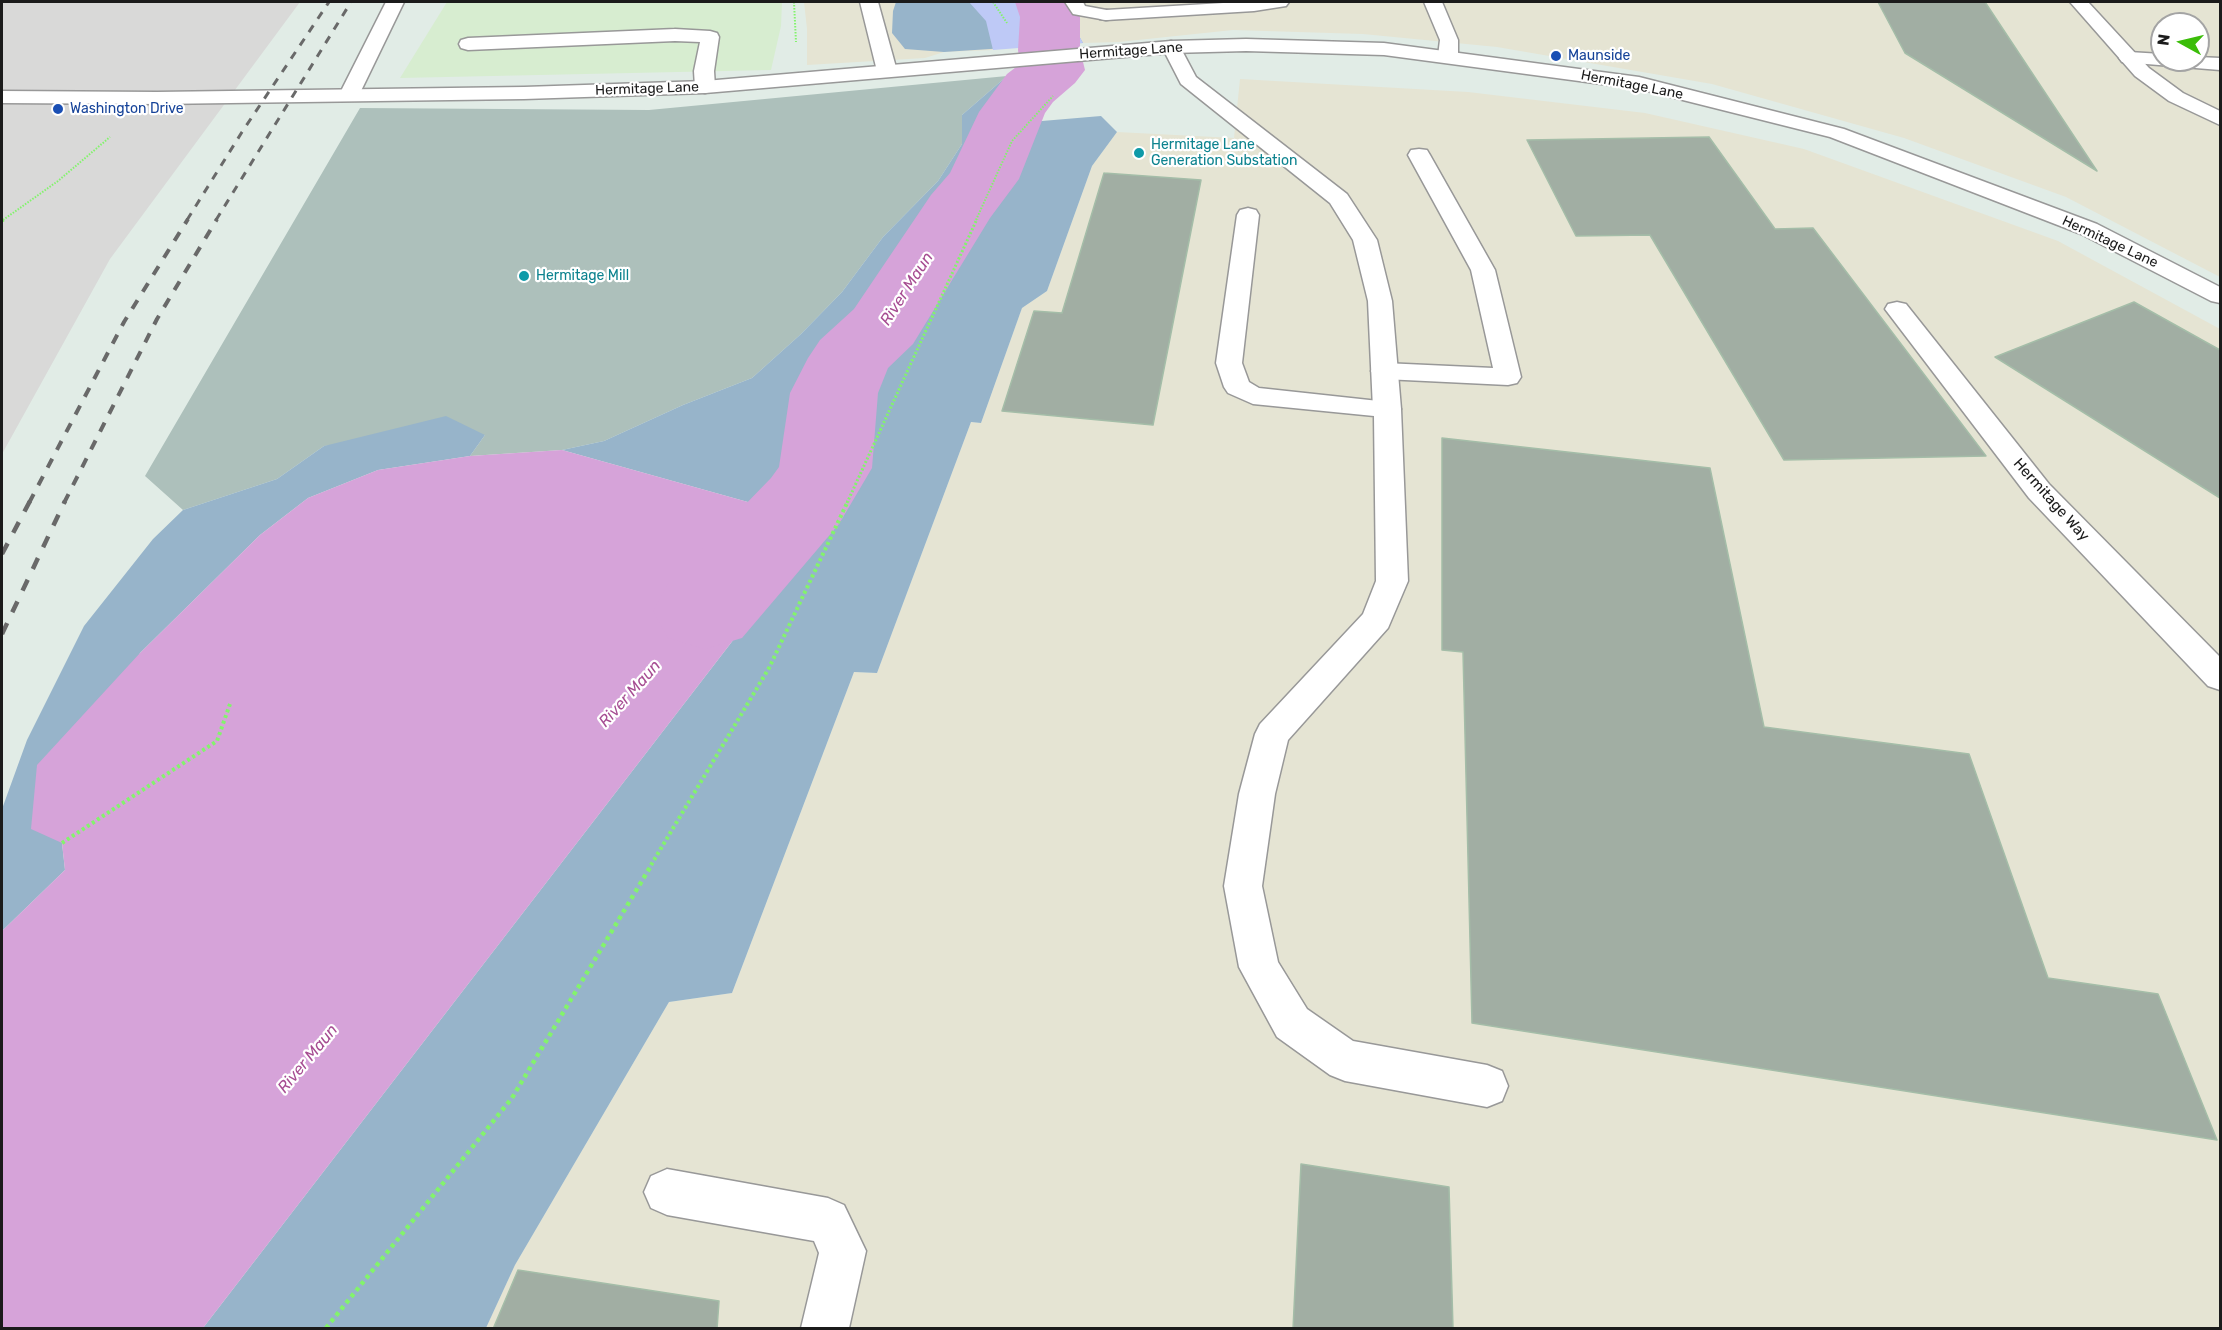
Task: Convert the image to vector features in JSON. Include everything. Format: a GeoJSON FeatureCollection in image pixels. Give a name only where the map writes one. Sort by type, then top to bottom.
{"type":"FeatureCollection","features":[{"type":"Feature","properties":{"kind":"street"},"geometry":{"type":"LineString","coordinates":[[349,95],[395,2]]}},
{"type":"Feature","properties":{"kind":"street"},"geometry":{"type":"LineString","coordinates":[[869,2],[887,71]]}},
{"type":"Feature","properties":{"kind":"street"},"geometry":{"type":"LineString","coordinates":[[1074,2],[1079,10],[1106,15],[1254,6],[1280,2]]}},
{"type":"Feature","properties":{"kind":"street"},"geometry":{"type":"LineString","coordinates":[[1433,2],[1449,40],[1448,56]]}},
{"type":"Feature","properties":{"kind":"street"},"geometry":{"type":"LineString","coordinates":[[2079,2],[2142,72],[2176,97],[2220,119]]}},
{"type":"Feature","properties":{"kind":"street"},"geometry":{"type":"LineString","coordinates":[[468,44],[675,35],[710,37],[704,71],[705,87]]}},
{"type":"Feature","properties":{"kind":"street","name":"Hermitage Lane"},"geometry":{"type":"LineString","coordinates":[[2,97],[157,98],[524,93],[705,87],[1171,47],[1246,45],[1372,49],[1448,56],[1639,83],[1837,133],[2089,229],[2220,296]]}},
{"type":"Feature","properties":{"kind":"street"},"geometry":{"type":"LineString","coordinates":[[1171,47],[1188,80],[1339,199],[1365,240],[1380,301],[1387,409],[1392,580],[1377,620],[1272,734],[1257,794],[1243,886],[1259,967],[1292,1023],[1345,1060],[1487,1086]]}},
{"type":"Feature","properties":{"kind":"street"},"geometry":{"type":"LineString","coordinates":[[2129,58],[2220,64]]}},
{"type":"Feature","properties":{"kind":"street"},"geometry":{"type":"LineString","coordinates":[[1384,371],[1508,377],[1483,270],[1419,155]]}},
{"type":"Feature","properties":{"kind":"street"},"geometry":{"type":"LineString","coordinates":[[1248,215],[1230,363],[1237,387],[1253,396],[1387,409]]}},
{"type":"Feature","properties":{"kind":"street","name":"Hermitage Way"},"geometry":{"type":"LineString","coordinates":[[1897,309],[2039,491],[2220,677]]}},
{"type":"Feature","properties":{"kind":"street"},"geometry":{"type":"LineString","coordinates":[[668,1192],[828,1221],[843,1251],[825,1329]]}},
{"type":"Feature","properties":{"kind":"path"},"geometry":{"type":"LineString","coordinates":[[328,1328],[512,1098],[769,668],[853,491],[1012,141],[1079,66],[1069,56]]}},
{"type":"Feature","properties":{"kind":"path"},"geometry":{"type":"LineString","coordinates":[[2,221],[58,181],[157,98]]}},
{"type":"Feature","properties":{"kind":"path"},"geometry":{"type":"LineString","coordinates":[[62,843],[217,741],[230,704]]}},
{"type":"Feature","properties":{"kind":"shaded area"},"geometry":{"type":"Polygon","coordinates":[[[2,2],[300,2],[110,259],[2,454],[2,2]]]}},
{"type":"Feature","properties":{"kind":"shaded area"},"geometry":{"type":"Polygon","coordinates":[[[447,2],[782,2],[781,26],[771,70],[400,78],[447,2]]]}},
{"type":"Feature","properties":{"kind":"shaded area"},"geometry":{"type":"Polygon","coordinates":[[[804,2],[969,2],[993,50],[944,52],[925,58],[807,65],[804,2]]]}},
{"type":"Feature","properties":{"kind":"shaded area"},"geometry":{"type":"Polygon","coordinates":[[[896,2],[1060,2],[1083,43],[944,52],[905,49],[892,33],[893,11],[896,2]]]}},
{"type":"Feature","properties":{"kind":"shaded area"},"geometry":{"type":"Polygon","coordinates":[[[969,2],[1060,2],[1083,43],[993,50],[986,21],[969,2]]]}},
{"type":"Feature","properties":{"kind":"shaded area"},"geometry":{"type":"Polygon","coordinates":[[[1061,2],[2220,2],[2220,277],[2066,197],[1904,138],[1712,84],[1497,47],[1363,34],[1233,30],[1119,42],[1083,43],[1061,2]]]}},
{"type":"Feature","properties":{"kind":"shaded area"},"geometry":{"type":"Polygon","coordinates":[[[1037,71],[1049,91],[1026,117],[1042,121],[1101,116],[1117,132],[1092,166],[1047,291],[1022,308],[981,423],[971,422],[877,673],[854,672],[732,993],[669,1002],[515,1265],[486,1328],[203,1328],[771,591],[805,501],[755,504],[562,450],[604,441],[683,405],[752,378],[801,334],[842,292],[883,237],[938,181],[962,144],[962,115],[1007,76],[1037,71]]]}},
{"type":"Feature","properties":{"kind":"shaded area"},"geometry":{"type":"Polygon","coordinates":[[[1007,76],[962,115],[962,144],[938,181],[883,237],[842,292],[801,334],[752,378],[683,405],[604,441],[562,450],[470,456],[485,435],[324,446],[277,479],[183,510],[145,476],[360,108],[649,110],[1007,76]]]}},
{"type":"Feature","properties":{"kind":"shaded area"},"geometry":{"type":"Polygon","coordinates":[[[1240,79],[1468,92],[1645,113],[1804,149],[2058,241],[2220,329],[2220,1328],[486,1328],[515,1265],[669,1002],[732,993],[854,672],[877,673],[971,422],[981,423],[1022,308],[1047,291],[1092,166],[1117,132],[1234,138],[1240,79]]]}},
{"type":"Feature","properties":{"kind":"shaded area"},"geometry":{"type":"Polygon","coordinates":[[[446,416],[485,435],[470,456],[378,470],[308,498],[260,535],[140,653],[62,843],[65,870],[2,931],[2,809],[27,740],[84,626],[153,539],[183,510],[277,479],[324,446],[446,416]]]}},
{"type":"Feature","properties":{"kind":"water"},"geometry":{"type":"Polygon","coordinates":[[[562,450],[755,504],[805,501],[771,591],[203,1328],[2,1328],[2,931],[65,870],[62,843],[31,829],[37,765],[140,653],[260,535],[308,498],[378,470],[470,456],[562,450]]]}},
{"type":"Feature","properties":{"kind":"building"},"geometry":{"type":"Polygon","coordinates":[[[1878,2],[1985,2],[2097,171],[1905,53],[1878,2]]]}},
{"type":"Feature","properties":{"kind":"building"},"geometry":{"type":"Polygon","coordinates":[[[1709,137],[1775,229],[1813,228],[1986,456],[1784,460],[1650,235],[1576,236],[1527,140],[1709,137]]]}},
{"type":"Feature","properties":{"kind":"building"},"geometry":{"type":"Polygon","coordinates":[[[1104,173],[1201,180],[1153,425],[1002,411],[1034,311],[1062,313],[1104,173]]]}},
{"type":"Feature","properties":{"kind":"building"},"geometry":{"type":"Polygon","coordinates":[[[2134,302],[2220,350],[2220,498],[1995,357],[2134,302]]]}},
{"type":"Feature","properties":{"kind":"building"},"geometry":{"type":"Polygon","coordinates":[[[1442,438],[1710,468],[1764,727],[1969,754],[2048,978],[2158,994],[2217,1140],[1472,1023],[1463,652],[1442,650],[1442,438]]]}},
{"type":"Feature","properties":{"kind":"building"},"geometry":{"type":"Polygon","coordinates":[[[1301,1164],[1449,1187],[1453,1329],[1293,1329],[1301,1164]]]}},
{"type":"Feature","properties":{"kind":"building"},"geometry":{"type":"Polygon","coordinates":[[[518,1270],[719,1301],[717,1329],[493,1329],[518,1270]]]}},
{"type":"Feature","properties":{"kind":"waterway","name":"River Maun"},"geometry":{"type":"LineString","coordinates":[[705,611],[805,501],[825,468],[834,393],[850,358],[884,326],[957,211],[983,179],[1012,112],[1030,88],[1053,70],[1049,50],[1050,17],[1044,2]]}},
{"type":"Feature","properties":{"kind":"railway"},"geometry":{"type":"LineString","coordinates":[[187,220],[242,132],[329,2]]}},
{"type":"Feature","properties":{"kind":"railway"},"geometry":{"type":"LineString","coordinates":[[216,220],[351,2]]}},
{"type":"Feature","properties":{"kind":"railway"},"geometry":{"type":"LineString","coordinates":[[29,503],[124,322],[188,219]]}},
{"type":"Feature","properties":{"kind":"railway"},"geometry":{"type":"LineString","coordinates":[[65,501],[157,319],[217,219]]}},
{"type":"Feature","properties":{"kind":"railway"},"geometry":{"type":"LineString","coordinates":[[2,554],[30,501]]}},
{"type":"Feature","properties":{"kind":"railway"},"geometry":{"type":"LineString","coordinates":[[2,634],[65,501]]}},
{"type":"Feature","properties":{"kind":"place","name":"Maunside"},"geometry":{"type":"Point","coordinates":[1556,56]}},
{"type":"Feature","properties":{"kind":"place","name":"Washington Drive"},"geometry":{"type":"Point","coordinates":[58,109]}},
{"type":"Feature","properties":{"kind":"place","name":"Hermitage Lane Generation Substation"},"geometry":{"type":"Point","coordinates":[1139,153]}},
{"type":"Feature","properties":{"kind":"place","name":"Hermitage Mill"},"geometry":{"type":"Point","coordinates":[524,276]}}]}
